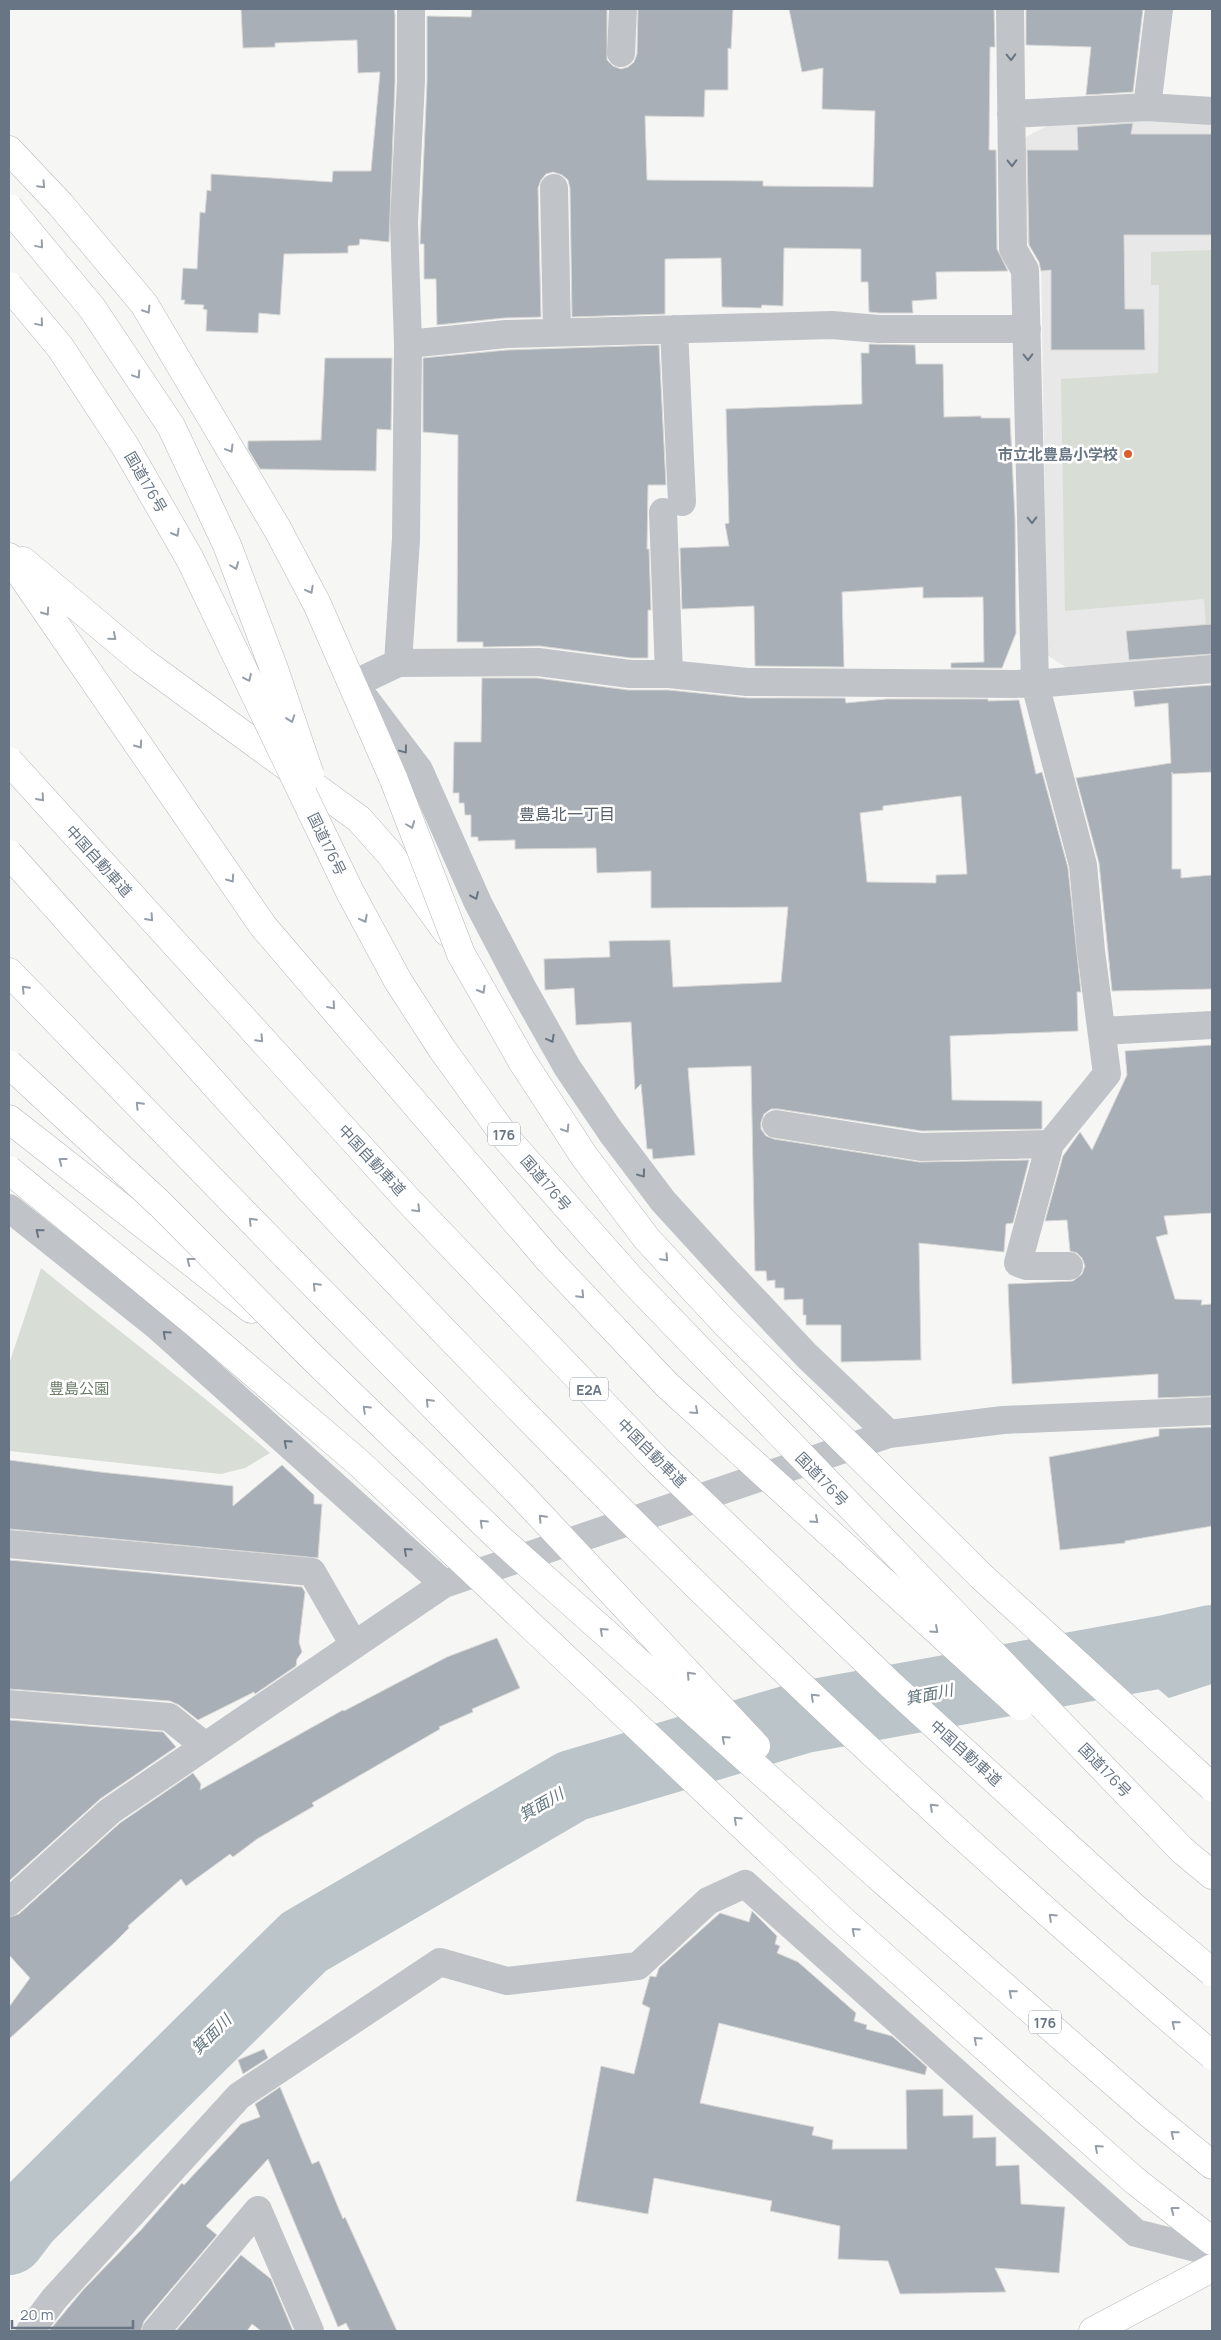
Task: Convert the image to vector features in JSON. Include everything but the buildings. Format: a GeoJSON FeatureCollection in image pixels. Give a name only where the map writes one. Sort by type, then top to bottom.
{"type":"FeatureCollection","features":[{"type":"Feature","properties":{"kind":"main road"},"geometry":{"type":"LineString","coordinates":[[9,150],[60,204],[144,304],[278,530],[317,604],[354,684],[462,954]]}},
{"type":"Feature","properties":{"kind":"main road"},"geometry":{"type":"LineString","coordinates":[[9,208],[92,308],[172,426],[227,545],[271,660],[350,892]]}},
{"type":"Feature","properties":{"kind":"main road","name":"国道176号"},"geometry":{"type":"LineString","coordinates":[[9,286],[60,347],[125,446],[190,558],[350,892],[398,981],[442,1049],[507,1139],[652,1301],[1182,1850],[1212,1875]]}},
{"type":"Feature","properties":{"kind":"main road"},"geometry":{"type":"LineString","coordinates":[[9,549],[142,661],[359,819],[390,854],[421,894],[462,954],[522,1061],[584,1156],[647,1239],[725,1323],[981,1576],[1212,1787]]}},
{"type":"Feature","properties":{"kind":"main road"},"geometry":{"type":"LineString","coordinates":[[9,557],[263,926],[548,1259],[667,1385],[959,1652],[1182,1850]]}},
{"type":"Feature","properties":{"kind":"main road","name":"中国自動車道"},"geometry":{"type":"LineString","coordinates":[[9,762],[408,1200],[658,1461],[890,1684],[1135,1908],[1212,1972]]}},
{"type":"Feature","properties":{"kind":"main road"},"geometry":{"type":"LineString","coordinates":[[9,854],[357,1240],[608,1498],[840,1722],[1088,1950],[1212,2055]]}},
{"type":"Feature","properties":{"kind":"main road"},"geometry":{"type":"LineString","coordinates":[[9,972],[522,1497],[879,1876]]}},
{"type":"Feature","properties":{"kind":"main road","name":"176"},"geometry":{"type":"LineString","coordinates":[[9,1064],[160,1204],[312,1356],[498,1537],[879,1876],[1150,2114],[1212,2165]]}},
{"type":"Feature","properties":{"kind":"main road"},"geometry":{"type":"LineString","coordinates":[[9,1119],[312,1356]]}},
{"type":"Feature","properties":{"kind":"main road"},"geometry":{"type":"LineString","coordinates":[[9,1170],[195,1323],[359,1463],[838,1916],[1134,2180],[1212,2241]]}},
{"type":"Feature","properties":{"kind":"main road"},"geometry":{"type":"LineString","coordinates":[[1093,2331],[1212,2268]]}},
{"type":"Feature","properties":{"kind":"street"},"geometry":{"type":"LineString","coordinates":[[398,663],[406,539],[408,344],[404,222],[411,81],[412,9]]}},
{"type":"Feature","properties":{"kind":"street"},"geometry":{"type":"LineString","coordinates":[[621,53],[623,9]]}},
{"type":"Feature","properties":{"kind":"street"},"geometry":{"type":"LineString","coordinates":[[1010,9],[1013,249],[1026,270],[1036,684],[1083,864],[1091,950],[1107,1074],[1050,1144],[1018,1263],[1026,1266],[1069,1266]]}},
{"type":"Feature","properties":{"kind":"street"},"geometry":{"type":"LineString","coordinates":[[1147,107],[1159,9]]}},
{"type":"Feature","properties":{"kind":"street"},"geometry":{"type":"LineString","coordinates":[[1011,114],[1147,107],[1212,111]]}},
{"type":"Feature","properties":{"kind":"street"},"geometry":{"type":"LineString","coordinates":[[554,188],[557,332]]}},
{"type":"Feature","properties":{"kind":"street"},"geometry":{"type":"LineString","coordinates":[[408,344],[506,334],[832,325],[880,329],[1027,329]]}},
{"type":"Feature","properties":{"kind":"street"},"geometry":{"type":"LineString","coordinates":[[668,674],[674,330]]}},
{"type":"Feature","properties":{"kind":"street"},"geometry":{"type":"LineString","coordinates":[[889,1434],[807,1356],[663,1202],[611,1132],[567,1067],[522,987],[478,903],[419,770],[354,684],[398,663],[538,662],[630,674],[668,674],[748,682],[1036,684],[1212,668]]}},
{"type":"Feature","properties":{"kind":"street"},"geometry":{"type":"LineString","coordinates":[[1102,1031],[1212,1025]]}},
{"type":"Feature","properties":{"kind":"street"},"geometry":{"type":"LineString","coordinates":[[776,1124],[921,1147],[1050,1144]]}},
{"type":"Feature","properties":{"kind":"street"},"geometry":{"type":"LineString","coordinates":[[9,1208],[157,1326],[444,1584]]}},
{"type":"Feature","properties":{"kind":"street"},"geometry":{"type":"LineString","coordinates":[[9,1902],[110,1811],[444,1584],[889,1434],[1003,1420],[1212,1411]]}},
{"type":"Feature","properties":{"kind":"street"},"geometry":{"type":"LineString","coordinates":[[9,1544],[312,1572],[354,1645]]}},
{"type":"Feature","properties":{"kind":"street"},"geometry":{"type":"LineString","coordinates":[[9,1704],[169,1717],[205,1746]]}},
{"type":"Feature","properties":{"kind":"street"},"geometry":{"type":"LineString","coordinates":[[30,2331],[54,2299],[240,2096],[440,1962],[507,1981],[638,1966],[708,1901],[745,1884],[1136,2233],[1212,2252]]}},
{"type":"Feature","properties":{"kind":"street"},"geometry":{"type":"LineString","coordinates":[[156,2331],[258,2210],[310,2331]]}},
{"type":"Feature","properties":{"kind":"shaded area","name":"市立北豊島小学校"},"geometry":{"type":"Polygon","coordinates":[[[1145,119],[1212,122],[1212,655],[1067,668],[1047,655],[1041,254],[1027,242],[1024,138],[1047,126],[1145,119]]]}},
{"type":"Feature","properties":{"kind":"shaded area"},"geometry":{"type":"Polygon","coordinates":[[[1212,1616],[1212,1684],[1169,1698],[1105,1646],[1212,1616]]]}},
{"type":"Feature","properties":{"kind":"green space"},"geometry":{"type":"Polygon","coordinates":[[[1212,250],[1212,624],[1206,625],[1204,599],[1065,611],[1061,379],[1158,373],[1159,285],[1151,285],[1151,252],[1212,250]]]}},
{"type":"Feature","properties":{"kind":"green space","name":"豊島公園"},"geometry":{"type":"Polygon","coordinates":[[[41,1268],[270,1453],[245,1468],[221,1474],[9,1451],[9,1364],[41,1268]]]}},
{"type":"Feature","properties":{"kind":"waterway","name":"箕面川"},"geometry":{"type":"LineString","coordinates":[[9,2239],[25,2218],[304,1942],[572,1786],[804,1717],[1167,1651],[1212,1641]]}},
{"type":"Feature","properties":{"kind":"place","name":"市立北豊島小学校"},"geometry":{"type":"Point","coordinates":[1128,454]}},
{"type":"Feature","properties":{"kind":"district","name":"豊島北一丁目"},"geometry":{"type":"Point","coordinates":[567,814]}}]}
